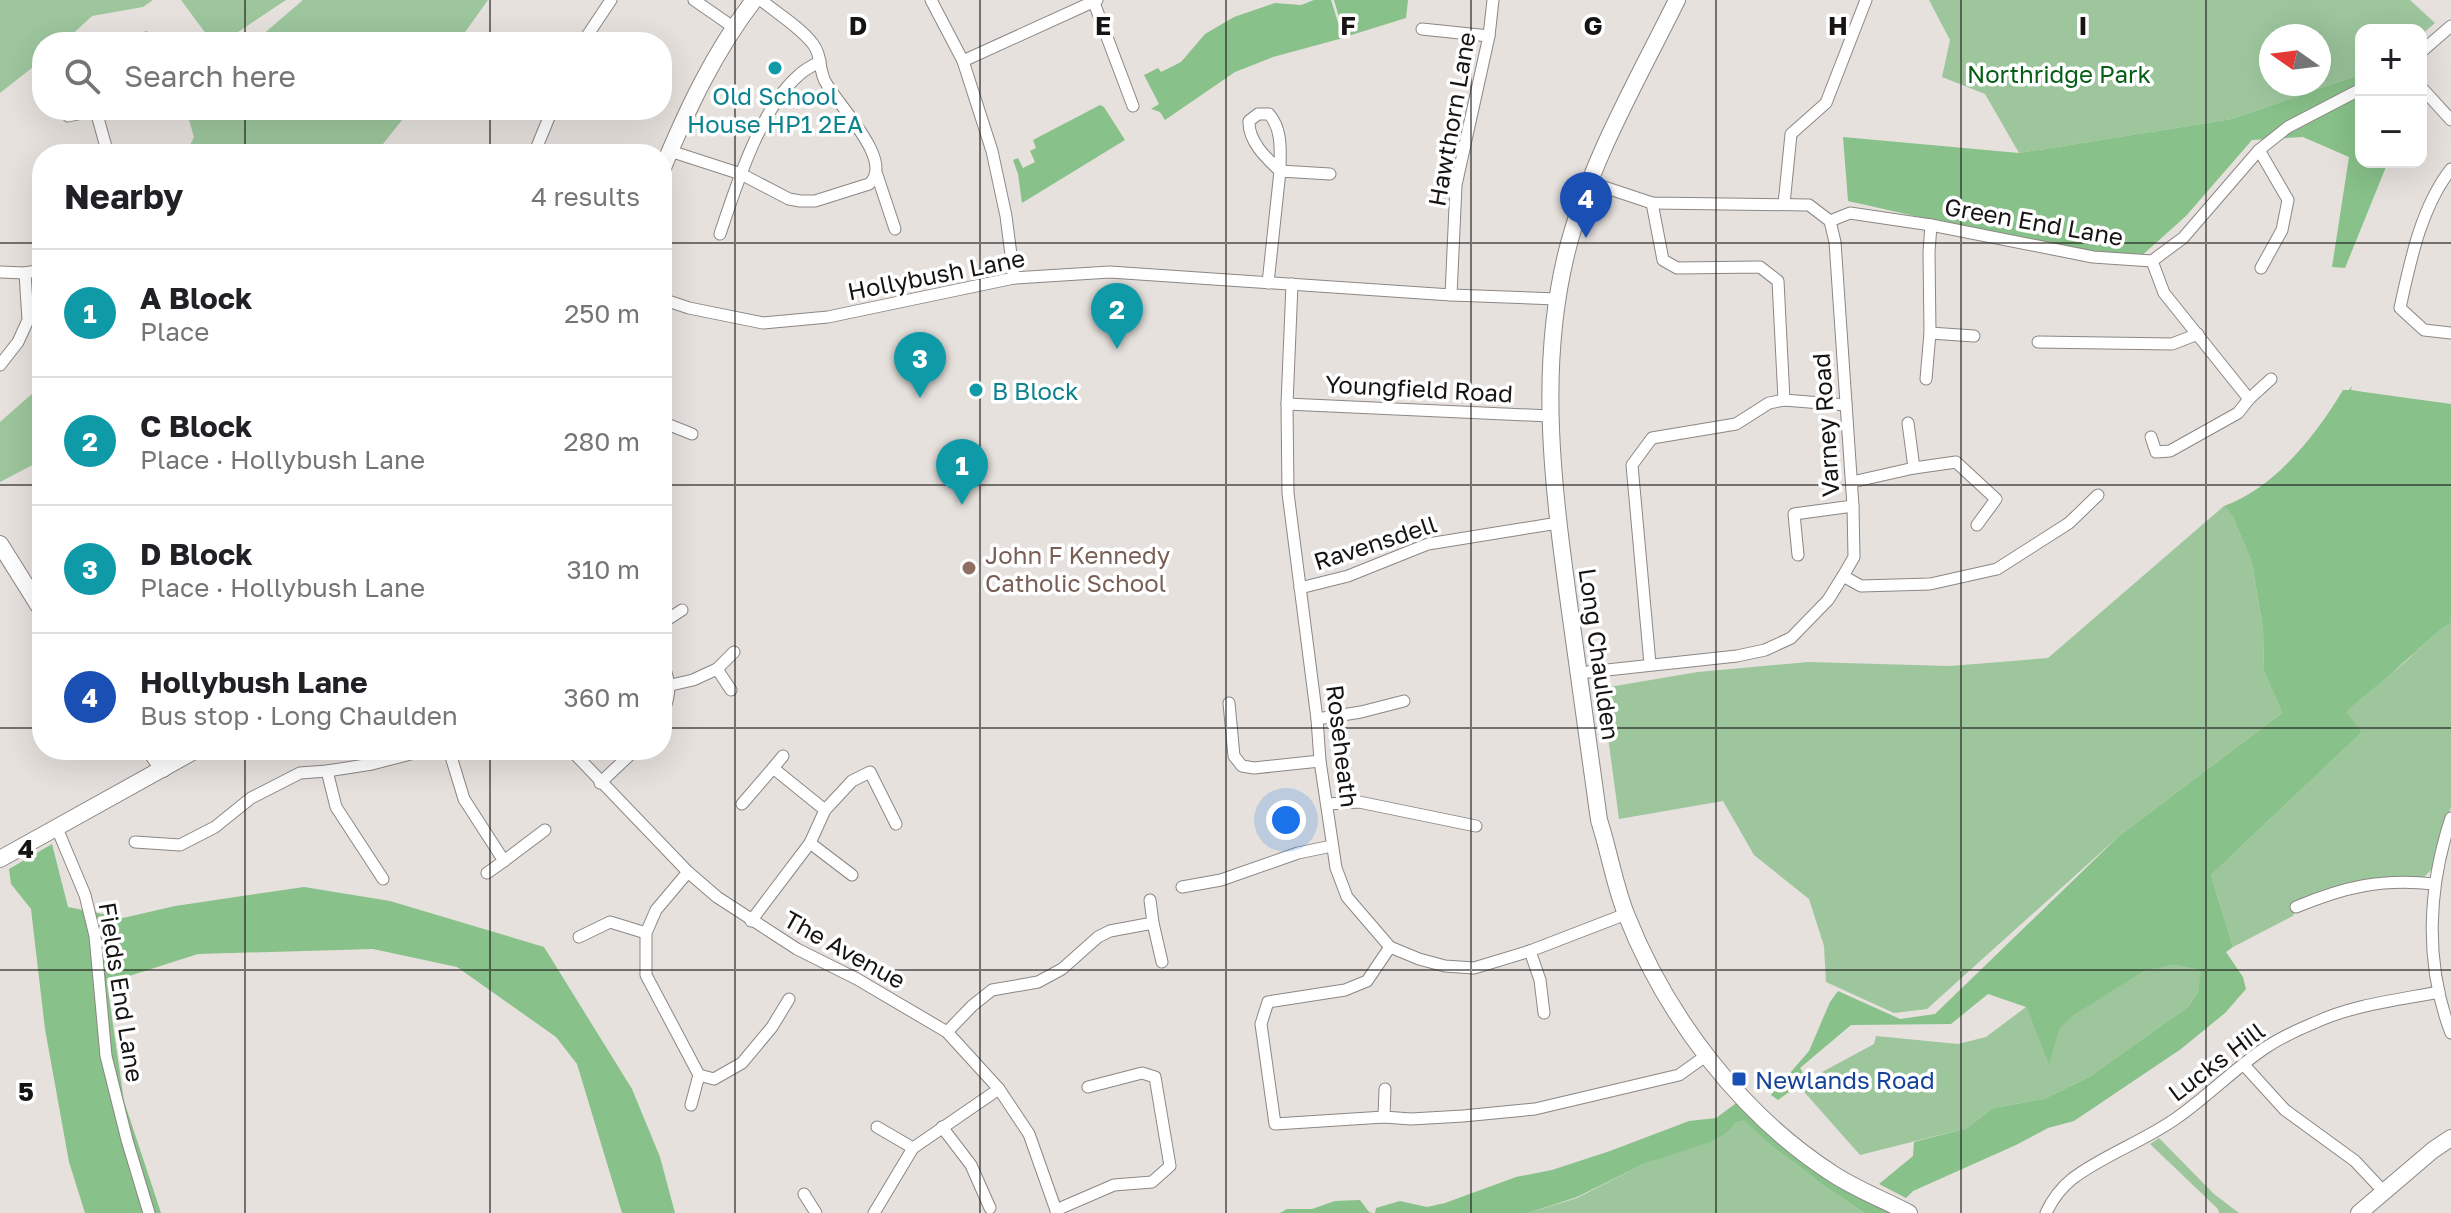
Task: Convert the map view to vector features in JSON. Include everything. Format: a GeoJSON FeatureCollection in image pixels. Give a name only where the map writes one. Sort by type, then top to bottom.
{"type":"FeatureCollection","features":[{"type":"Feature","properties":{"kind":"street"},"geometry":{"type":"LineString","coordinates":[[590,32],[611,0]]}},
{"type":"Feature","properties":{"kind":"street"},"geometry":{"type":"LineString","coordinates":[[694,0],[733,27]]}},
{"type":"Feature","properties":{"kind":"street"},"geometry":{"type":"LineString","coordinates":[[672,146],[688,108],[733,27],[754,0]]}},
{"type":"Feature","properties":{"kind":"street"},"geometry":{"type":"LineString","coordinates":[[761,0],[818,50],[824,79],[858,126],[871,152],[895,229]]}},
{"type":"Feature","properties":{"kind":"street"},"geometry":{"type":"LineString","coordinates":[[931,0],[963,61],[992,151],[1006,216],[1014,278]]}},
{"type":"Feature","properties":{"kind":"street"},"geometry":{"type":"LineString","coordinates":[[963,61],[1095,0],[1133,106]]}},
{"type":"Feature","properties":{"kind":"street","name":"Hawthorn Lane"},"geometry":{"type":"LineString","coordinates":[[1451,295],[1456,185],[1489,36],[1493,0]]}},
{"type":"Feature","properties":{"kind":"street","name":"Long Chaulden"},"geometry":{"type":"LineString","coordinates":[[1677,0],[1589,182],[1566,254],[1557,299],[1549,416],[1558,523],[1599,820],[1626,914],[1660,986],[1688,1031],[1744,1099],[1797,1147],[1834,1174],[1909,1213]]}},
{"type":"Feature","properties":{"kind":"street"},"geometry":{"type":"LineString","coordinates":[[1784,204],[1791,134],[1826,103],[1866,0]]}},
{"type":"Feature","properties":{"kind":"street"},"geometry":{"type":"LineString","coordinates":[[2427,47],[2451,26]]}},
{"type":"Feature","properties":{"kind":"street"},"geometry":{"type":"LineString","coordinates":[[1422,29],[1489,36]]}},
{"type":"Feature","properties":{"kind":"street"},"geometry":{"type":"LineString","coordinates":[[720,234],[741,174],[773,104],[799,75],[820,61]]}},
{"type":"Feature","properties":{"kind":"street","name":"Green End Lane"},"geometry":{"type":"LineString","coordinates":[[1830,221],[1850,213],[1931,225],[2093,257],[2152,261],[2183,238],[2259,150],[2288,127],[2355,92]]}},
{"type":"Feature","properties":{"kind":"street"},"geometry":{"type":"LineString","coordinates":[[2427,94],[2451,120]]}},
{"type":"Feature","properties":{"kind":"street"},"geometry":{"type":"LineString","coordinates":[[1268,283],[1280,171],[1279,132],[1269,114],[1258,114],[1249,121],[1248,131],[1263,154],[1280,171],[1330,174]]}},
{"type":"Feature","properties":{"kind":"street"},"geometry":{"type":"LineString","coordinates":[[100,120],[106,144]]}},
{"type":"Feature","properties":{"kind":"street"},"geometry":{"type":"LineString","coordinates":[[538,144],[548,120]]}},
{"type":"Feature","properties":{"kind":"street"},"geometry":{"type":"LineString","coordinates":[[2259,150],[2288,200],[2282,230],[2261,268]]}},
{"type":"Feature","properties":{"kind":"street"},"geometry":{"type":"LineString","coordinates":[[672,152],[741,174],[789,199],[800,201],[815,201],[869,184],[877,175]]}},
{"type":"Feature","properties":{"kind":"street"},"geometry":{"type":"LineString","coordinates":[[2451,169],[2442,181],[2413,248],[2400,308],[2424,330],[2451,333]]}},
{"type":"Feature","properties":{"kind":"street"},"geometry":{"type":"LineString","coordinates":[[1589,182],[1652,203],[1809,205],[1830,221]]}},
{"type":"Feature","properties":{"kind":"street"},"geometry":{"type":"LineString","coordinates":[[1652,203],[1663,260],[1677,268],[1760,267],[1778,281],[1784,400]]}},
{"type":"Feature","properties":{"kind":"street","name":"Varney Road"},"geometry":{"type":"LineString","coordinates":[[1579,673],[1737,656],[1765,650],[1791,638],[1828,600],[1854,557],[1852,482],[1835,242],[1830,221]]}},
{"type":"Feature","properties":{"kind":"street"},"geometry":{"type":"LineString","coordinates":[[1926,379],[1930,333],[1931,225]]}},
{"type":"Feature","properties":{"kind":"street"},"geometry":{"type":"LineString","coordinates":[[2152,261],[2164,293],[2249,399]]}},
{"type":"Feature","properties":{"kind":"street"},"geometry":{"type":"LineString","coordinates":[[0,272],[32,272]]}},
{"type":"Feature","properties":{"kind":"street","name":"Hollybush Lane"},"geometry":{"type":"LineString","coordinates":[[672,302],[763,323],[828,317],[1014,278],[1110,272],[1557,299]]}},
{"type":"Feature","properties":{"kind":"street"},"geometry":{"type":"LineString","coordinates":[[0,365],[18,342],[28,320],[25,273]]}},
{"type":"Feature","properties":{"kind":"street","name":"Roseheath"},"geometry":{"type":"LineString","coordinates":[[1292,284],[1287,404],[1288,493],[1332,846],[1347,897],[1390,947],[1445,966],[1474,968],[1530,951],[1626,914]]}},
{"type":"Feature","properties":{"kind":"street"},"geometry":{"type":"LineString","coordinates":[[1930,333],[1974,336]]}},
{"type":"Feature","properties":{"kind":"street"},"geometry":{"type":"LineString","coordinates":[[2038,342],[2172,344],[2198,334]]}},
{"type":"Feature","properties":{"kind":"street"},"geometry":{"type":"LineString","coordinates":[[2151,437],[2156,452],[2170,451],[2238,413],[2271,379]]}},
{"type":"Feature","properties":{"kind":"street"},"geometry":{"type":"LineString","coordinates":[[1650,664],[1632,465],[1652,438],[1736,424],[1769,403],[1784,400],[1846,405]]}},
{"type":"Feature","properties":{"kind":"street","name":"Youngfield Road"},"geometry":{"type":"LineString","coordinates":[[1287,404],[1549,416]]}},
{"type":"Feature","properties":{"kind":"street"},"geometry":{"type":"LineString","coordinates":[[1908,423],[1914,468]]}},
{"type":"Feature","properties":{"kind":"street"},"geometry":{"type":"LineString","coordinates":[[672,426],[692,434]]}},
{"type":"Feature","properties":{"kind":"street"},"geometry":{"type":"LineString","coordinates":[[1852,482],[1956,462],[1996,499],[1977,525]]}},
{"type":"Feature","properties":{"kind":"street"},"geometry":{"type":"LineString","coordinates":[[1843,576],[1861,586],[1930,584],[1997,569],[2069,523],[2098,495]]}},
{"type":"Feature","properties":{"kind":"street"},"geometry":{"type":"LineString","coordinates":[[1798,555],[1794,514],[1853,506]]}},
{"type":"Feature","properties":{"kind":"street","name":"Ravensdell"},"geometry":{"type":"LineString","coordinates":[[1300,588],[1348,576],[1428,544],[1558,523]]}},
{"type":"Feature","properties":{"kind":"street"},"geometry":{"type":"LineString","coordinates":[[0,544],[32,595]]}},
{"type":"Feature","properties":{"kind":"street"},"geometry":{"type":"LineString","coordinates":[[672,616],[682,610]]}},
{"type":"Feature","properties":{"kind":"street"},"geometry":{"type":"LineString","coordinates":[[672,685],[693,680],[717,669],[734,652]]}},
{"type":"Feature","properties":{"kind":"street"},"geometry":{"type":"LineString","coordinates":[[717,669],[731,690]]}},
{"type":"Feature","properties":{"kind":"street"},"geometry":{"type":"LineString","coordinates":[[1317,719],[1404,701]]}},
{"type":"Feature","properties":{"kind":"street"},"geometry":{"type":"LineString","coordinates":[[1229,703],[1234,756],[1242,766],[1254,768],[1320,761]]}},
{"type":"Feature","properties":{"kind":"street"},"geometry":{"type":"LineString","coordinates":[[742,804],[783,756]]}},
{"type":"Feature","properties":{"kind":"street"},"geometry":{"type":"LineString","coordinates":[[157,760],[163,769]]}},
{"type":"Feature","properties":{"kind":"street"},"geometry":{"type":"LineString","coordinates":[[0,859],[179,760]]}},
{"type":"Feature","properties":{"kind":"street"},"geometry":{"type":"LineString","coordinates":[[135,842],[180,845],[215,827],[251,798],[300,773],[387,760]]}},
{"type":"Feature","properties":{"kind":"street"},"geometry":{"type":"LineString","coordinates":[[452,760],[464,799],[504,861]]}},
{"type":"Feature","properties":{"kind":"street","name":"The Avenue"},"geometry":{"type":"LineString","coordinates":[[580,760],[688,872],[717,897],[797,949],[857,979],[947,1032],[999,1089],[1029,1134],[1057,1211]]}},
{"type":"Feature","properties":{"kind":"street"},"geometry":{"type":"LineString","coordinates":[[600,783],[624,760]]}},
{"type":"Feature","properties":{"kind":"street"},"geometry":{"type":"LineString","coordinates":[[773,768],[825,810]]}},
{"type":"Feature","properties":{"kind":"street"},"geometry":{"type":"LineString","coordinates":[[327,771],[336,807],[383,879]]}},
{"type":"Feature","properties":{"kind":"street"},"geometry":{"type":"LineString","coordinates":[[751,921],[810,843],[825,810],[852,781],[870,772],[896,824]]}},
{"type":"Feature","properties":{"kind":"street"},"geometry":{"type":"LineString","coordinates":[[1328,804],[1359,802],[1476,826]]}},
{"type":"Feature","properties":{"kind":"street"},"geometry":{"type":"LineString","coordinates":[[2451,818],[2434,884],[2434,959],[2439,992],[2451,1033]]}},
{"type":"Feature","properties":{"kind":"street","name":"Fields End Lane"},"geometry":{"type":"LineString","coordinates":[[56,826],[85,895],[95,936],[106,1056],[149,1213]]}},
{"type":"Feature","properties":{"kind":"street"},"geometry":{"type":"LineString","coordinates":[[487,873],[545,830]]}},
{"type":"Feature","properties":{"kind":"street"},"geometry":{"type":"LineString","coordinates":[[810,843],[852,875]]}},
{"type":"Feature","properties":{"kind":"street"},"geometry":{"type":"LineString","coordinates":[[1182,887],[1221,880],[1298,853],[1332,846]]}},
{"type":"Feature","properties":{"kind":"street"},"geometry":{"type":"LineString","coordinates":[[688,872],[656,910],[646,933],[646,975],[699,1075],[691,1105]]}},
{"type":"Feature","properties":{"kind":"street"},"geometry":{"type":"LineString","coordinates":[[2296,907],[2353,886],[2411,881],[2434,884]]}},
{"type":"Feature","properties":{"kind":"street"},"geometry":{"type":"LineString","coordinates":[[1150,900],[1162,962]]}},
{"type":"Feature","properties":{"kind":"street"},"geometry":{"type":"LineString","coordinates":[[579,937],[610,922],[646,933]]}},
{"type":"Feature","properties":{"kind":"street"},"geometry":{"type":"LineString","coordinates":[[947,1032],[992,990],[1038,982],[1062,969],[1098,937],[1110,931],[1153,923]]}},
{"type":"Feature","properties":{"kind":"street"},"geometry":{"type":"LineString","coordinates":[[1390,947],[1367,981],[1345,990],[1268,1002],[1261,1024],[1275,1124],[1384,1117],[1411,1119],[1535,1109],[1679,1075],[1707,1055]]}},
{"type":"Feature","properties":{"kind":"street"},"geometry":{"type":"LineString","coordinates":[[1530,951],[1540,980],[1544,1013]]}},
{"type":"Feature","properties":{"kind":"street","name":"Lucks Hill"},"geometry":{"type":"LineString","coordinates":[[2046,1213],[2070,1181],[2166,1125],[2264,1049],[2317,1021],[2347,1011],[2439,992]]}},
{"type":"Feature","properties":{"kind":"street"},"geometry":{"type":"LineString","coordinates":[[699,1075],[714,1079],[742,1063],[772,1027],[789,999]]}},
{"type":"Feature","properties":{"kind":"street"},"geometry":{"type":"LineString","coordinates":[[2244,1065],[2285,1110],[2355,1161],[2384,1192]]}},
{"type":"Feature","properties":{"kind":"street"},"geometry":{"type":"LineString","coordinates":[[1057,1211],[1114,1185],[1152,1182],[1170,1166],[1155,1077],[1142,1073],[1088,1087]]}},
{"type":"Feature","properties":{"kind":"street"},"geometry":{"type":"LineString","coordinates":[[874,1213],[913,1148],[999,1089]]}},
{"type":"Feature","properties":{"kind":"street"},"geometry":{"type":"LineString","coordinates":[[1384,1117],[1385,1089]]}},
{"type":"Feature","properties":{"kind":"street"},"geometry":{"type":"LineString","coordinates":[[877,1127],[913,1148]]}},
{"type":"Feature","properties":{"kind":"street"},"geometry":{"type":"LineString","coordinates":[[942,1127],[971,1165],[990,1208]]}},
{"type":"Feature","properties":{"kind":"street"},"geometry":{"type":"LineString","coordinates":[[2359,1213],[2451,1138]]}},
{"type":"Feature","properties":{"kind":"street"},"geometry":{"type":"LineString","coordinates":[[804,1194],[816,1213]]}},
{"type":"Feature","properties":{"kind":"green space"},"geometry":{"type":"Polygon","coordinates":[[[0,0],[153,0],[143,7],[92,16],[75,32],[32,32],[32,68],[0,93],[0,0]]]}},
{"type":"Feature","properties":{"kind":"green space"},"geometry":{"type":"Polygon","coordinates":[[[181,0],[286,0],[238,32],[205,32],[181,0]]]}},
{"type":"Feature","properties":{"kind":"green space"},"geometry":{"type":"Polygon","coordinates":[[[303,0],[488,0],[465,32],[266,32],[303,0]]]}},
{"type":"Feature","properties":{"kind":"green space"},"geometry":{"type":"Polygon","coordinates":[[[1314,0],[1331,0],[1343,38],[1273,57],[1235,72],[1165,120],[1160,112],[1151,109],[1159,104],[1144,75],[1158,68],[1161,72],[1181,62],[1205,34],[1234,17],[1275,3],[1301,5],[1314,0]]]}},
{"type":"Feature","properties":{"kind":"green space"},"geometry":{"type":"Polygon","coordinates":[[[1334,0],[1408,0],[1406,18],[1345,37],[1334,0]]]}},
{"type":"Feature","properties":{"kind":"green space","name":"Northridge Park"},"geometry":{"type":"Polygon","coordinates":[[[1929,0],[2410,0],[2435,23],[2427,30],[2427,24],[2355,24],[2355,76],[2331,84],[2331,24],[2259,24],[2259,96],[2298,96],[2232,119],[2019,153],[1985,94],[1942,77],[1950,40],[1929,0]]]}},
{"type":"Feature","properties":{"kind":"green space"},"geometry":{"type":"Polygon","coordinates":[[[2355,76],[2355,168],[2386,168],[2345,268],[2332,267],[2349,157],[2303,137],[2252,140],[2186,216],[2139,258],[2058,248],[1848,201],[1843,137],[2019,153],[2232,119],[2298,96],[2331,96],[2331,84],[2355,76]]]}},
{"type":"Feature","properties":{"kind":"green space"},"geometry":{"type":"Polygon","coordinates":[[[1100,105],[1125,140],[1022,203],[1013,160],[1018,158],[1023,168],[1035,162],[1030,151],[1036,148],[1033,140],[1100,105]]]}},
{"type":"Feature","properties":{"kind":"green space"},"geometry":{"type":"Polygon","coordinates":[[[189,120],[402,120],[383,144],[191,144],[194,137],[189,120]]]}},
{"type":"Feature","properties":{"kind":"green space"},"geometry":{"type":"Polygon","coordinates":[[[2352,386],[2351,390],[2451,404],[2451,623],[2346,712],[2362,732],[2211,875],[2233,947],[2226,952],[2243,977],[2246,989],[2225,1013],[2181,1049],[2074,1121],[2048,1128],[1913,1191],[1906,1198],[1879,1184],[1913,1156],[1914,1142],[1967,1128],[1993,1108],[2044,1099],[2089,1077],[2189,1006],[2198,992],[2201,970],[2174,965],[2145,970],[2073,1016],[2059,1029],[2049,1064],[2026,1007],[1988,994],[1951,1024],[1851,1025],[1800,1068],[1807,1079],[1778,1100],[1771,1095],[1809,1051],[1830,1002],[1838,991],[1900,1019],[1935,1014],[2119,836],[2282,713],[2264,671],[2263,629],[2252,563],[2233,517],[2224,506],[2261,486],[2293,458],[2343,390],[2349,390],[2352,386]]]}},
{"type":"Feature","properties":{"kind":"green space"},"geometry":{"type":"Polygon","coordinates":[[[32,394],[32,465],[0,482],[0,422],[32,394]]]}},
{"type":"Feature","properties":{"kind":"green space"},"geometry":{"type":"Polygon","coordinates":[[[2224,506],[2233,517],[2252,563],[2263,629],[2264,671],[2282,713],[2119,836],[1927,1009],[1894,1013],[1826,982],[1824,946],[1809,899],[1754,855],[1723,801],[1619,819],[1601,685],[1603,688],[1698,672],[1808,662],[1950,666],[2048,658],[2224,506]]]}},
{"type":"Feature","properties":{"kind":"green space"},"geometry":{"type":"Polygon","coordinates":[[[2451,623],[2451,807],[2434,867],[2424,877],[2382,878],[2330,888],[2297,903],[2293,916],[2233,947],[2211,875],[2362,732],[2345,712],[2451,623]]]}},
{"type":"Feature","properties":{"kind":"green space"},"geometry":{"type":"Polygon","coordinates":[[[52,844],[68,907],[123,918],[175,906],[304,887],[390,901],[544,947],[632,1089],[660,1157],[675,1213],[622,1213],[577,1064],[556,1037],[457,967],[373,949],[198,954],[107,983],[124,1101],[161,1213],[85,1213],[69,1162],[45,1029],[31,909],[11,884],[9,869],[52,844]]]}},
{"type":"Feature","properties":{"kind":"green space"},"geometry":{"type":"Polygon","coordinates":[[[2174,965],[2202,970],[2198,992],[2189,1006],[2089,1077],[2044,1099],[1993,1108],[1967,1128],[1860,1155],[1798,1085],[1874,1044],[1876,1036],[1958,1044],[1986,1037],[2026,1007],[2049,1062],[2058,1029],[2073,1016],[2145,969],[2174,965]]]}},
{"type":"Feature","properties":{"kind":"green space"},"geometry":{"type":"Polygon","coordinates":[[[1739,1101],[1893,1213],[1864,1213],[1771,1145],[1744,1120],[1707,1143],[1646,1163],[1577,1197],[1528,1213],[1375,1213],[1376,1208],[1400,1201],[1427,1207],[1445,1203],[1516,1177],[1552,1170],[1610,1151],[1689,1121],[1716,1118],[1739,1101]]]}},
{"type":"Feature","properties":{"kind":"green space"},"geometry":{"type":"Polygon","coordinates":[[[1744,1119],[1787,1157],[1864,1213],[1528,1213],[1577,1198],[1646,1163],[1727,1133],[1744,1119]]]}},
{"type":"Feature","properties":{"kind":"green space"},"geometry":{"type":"Polygon","coordinates":[[[2159,1138],[2214,1194],[2239,1213],[2219,1213],[2150,1144],[2159,1138]]]}},
{"type":"Feature","properties":{"kind":"green space"},"geometry":{"type":"Polygon","coordinates":[[[1360,1200],[1372,1213],[1280,1213],[1287,1209],[1312,1209],[1335,1201],[1360,1200]]]}},
{"type":"Feature","properties":{"kind":"place","name":"Old School House HP1 2EA"},"geometry":{"type":"Point","coordinates":[775,68]}},
{"type":"Feature","properties":{"kind":"place","name":"Hollybush Lane"},"geometry":{"type":"Point","coordinates":[1586,238]}},
{"type":"Feature","properties":{"kind":"place","name":"C Block"},"geometry":{"type":"Point","coordinates":[1117,349]}},
{"type":"Feature","properties":{"kind":"place","name":"B Block"},"geometry":{"type":"Point","coordinates":[976,390]}},
{"type":"Feature","properties":{"kind":"place","name":"D Block"},"geometry":{"type":"Point","coordinates":[920,398]}},
{"type":"Feature","properties":{"kind":"place","name":"A Block"},"geometry":{"type":"Point","coordinates":[962,505]}},
{"type":"Feature","properties":{"kind":"place","name":"John F Kennedy Catholic School"},"geometry":{"type":"Point","coordinates":[969,568]}},
{"type":"Feature","properties":{"kind":"place","name":"Newlands Road"},"geometry":{"type":"Point","coordinates":[1739,1079]}}]}
